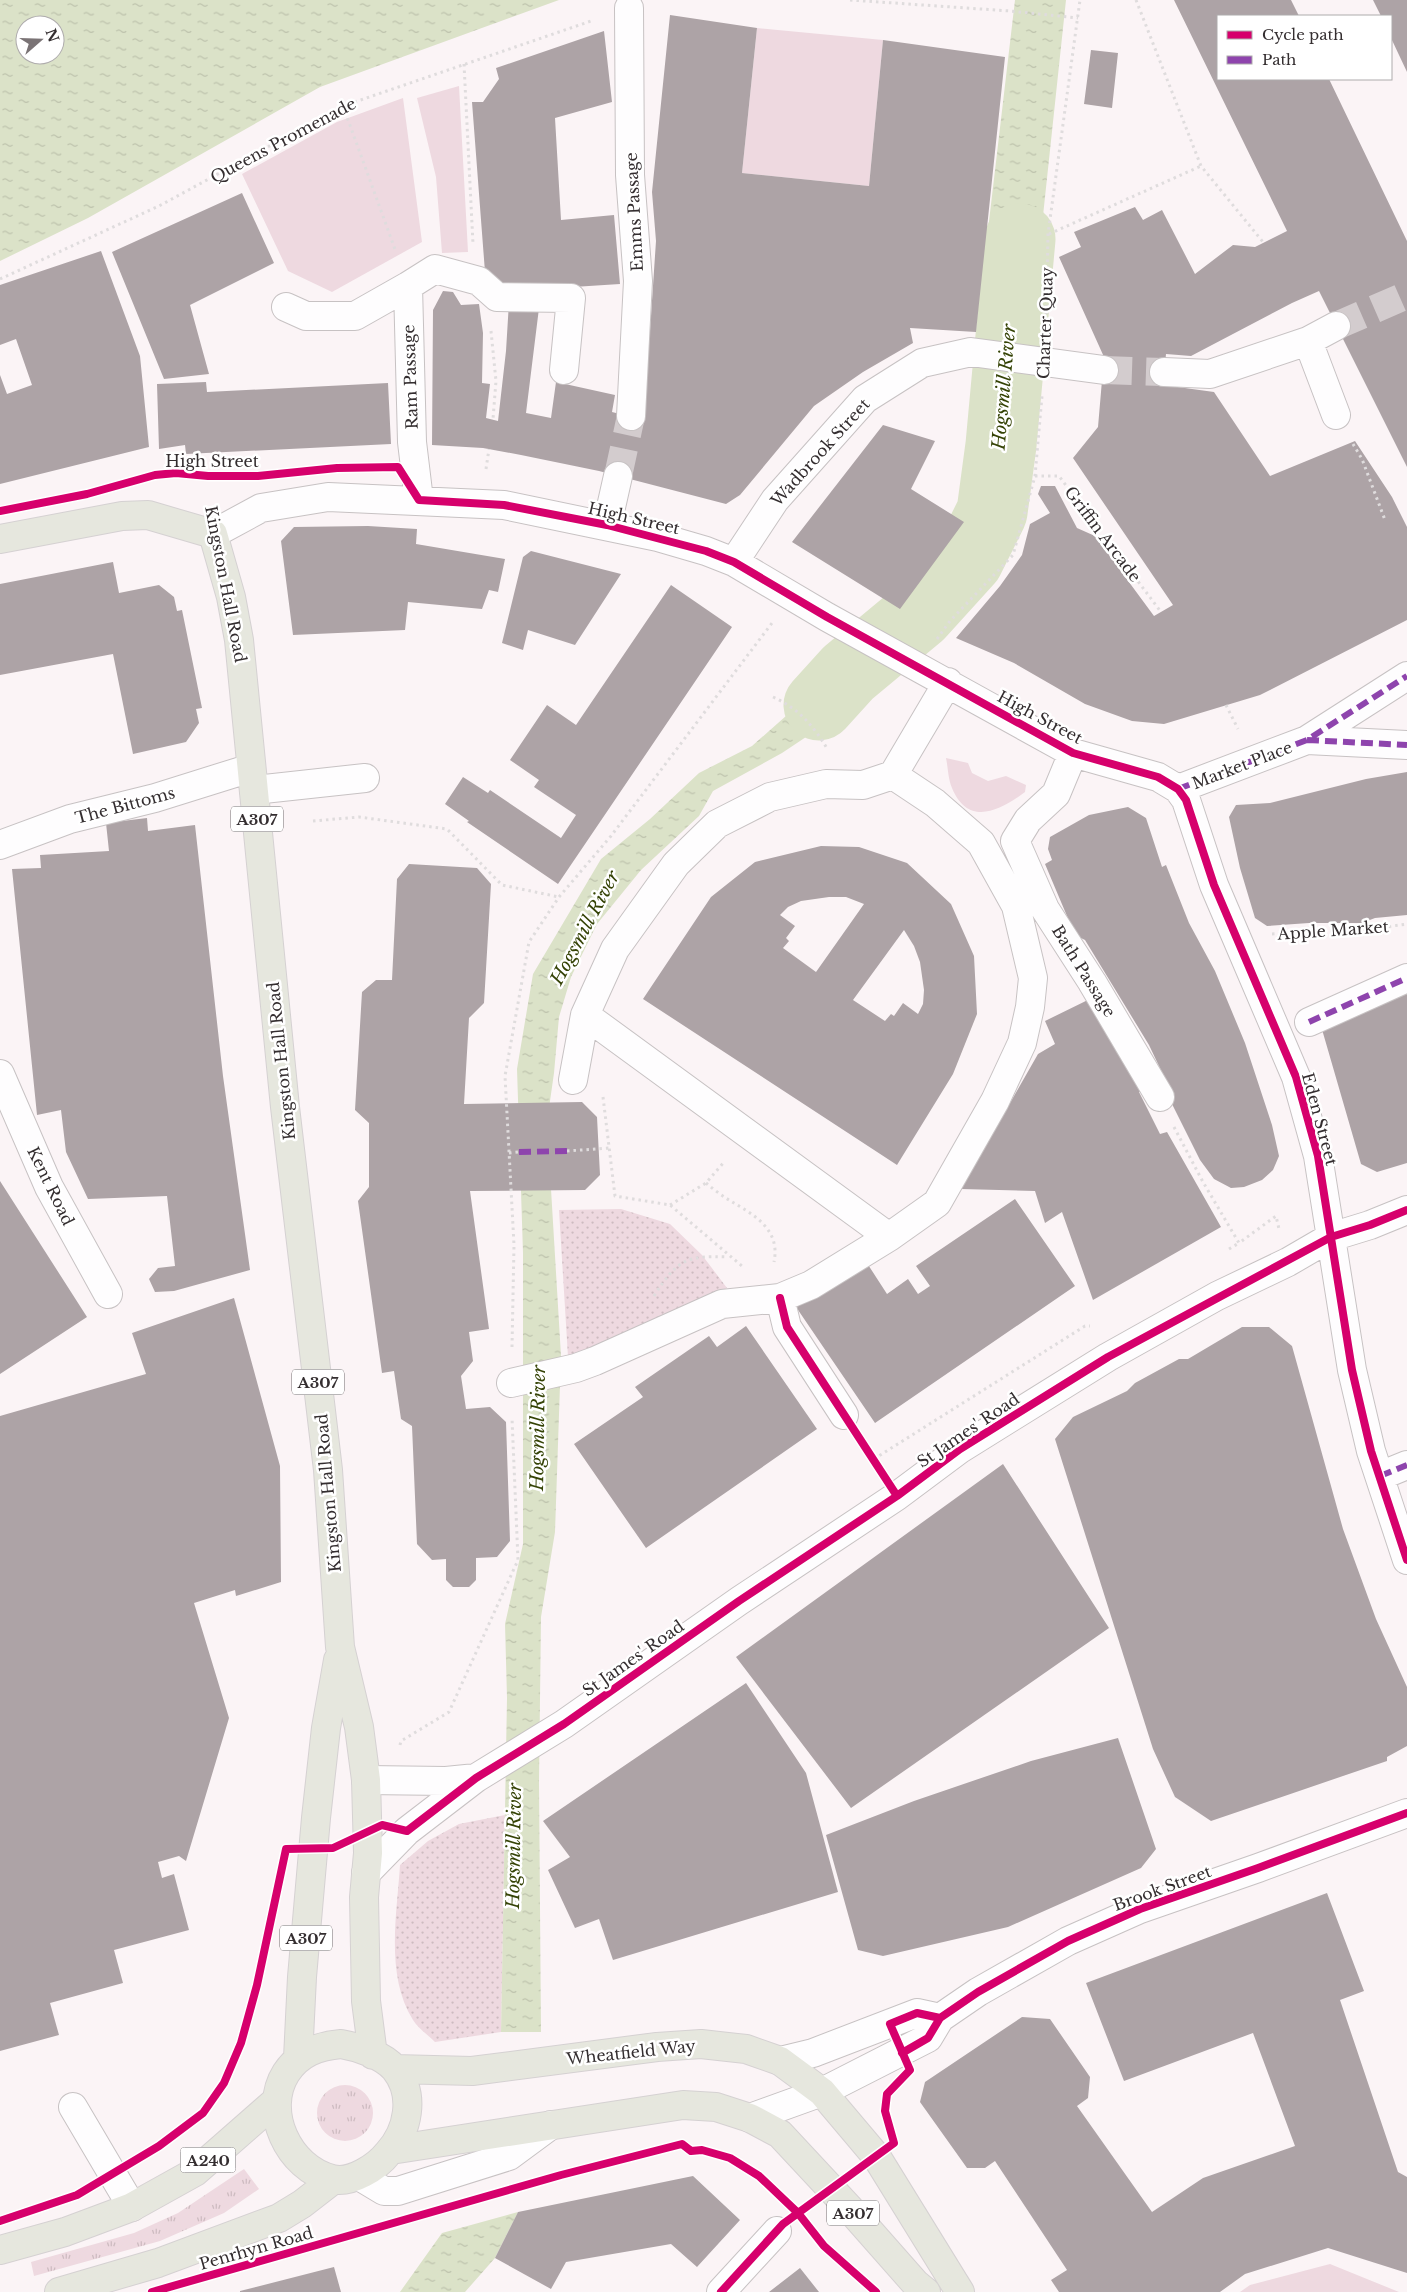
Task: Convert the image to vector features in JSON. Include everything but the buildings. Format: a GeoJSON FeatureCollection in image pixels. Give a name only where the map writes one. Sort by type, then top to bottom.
{"type":"FeatureCollection","features":[{"type":"Feature","properties":{"kind":"main road"},"geometry":{"type":"LineString","coordinates":[[0,539],[122,516],[148,515],[164,518],[214,534]]}},
{"type":"Feature","properties":{"kind":"main road","name":"Kingston Hall Road"},"geometry":{"type":"LineString","coordinates":[[214,534],[231,597],[239,640],[285,1107],[328,1470],[340,1647],[359,1727],[366,1780],[368,1853],[364,1897],[366,2002],[384,2062]]}},
{"type":"Feature","properties":{"kind":"main road","name":"Kingston Hall Road"},"geometry":{"type":"LineString","coordinates":[[298,2058],[302,1977],[317,1809],[326,1728],[340,1647]]}},
{"type":"Feature","properties":{"kind":"main road"},"geometry":{"type":"LineString","coordinates":[[340,2044],[358,2047],[384,2062],[403,2085],[407,2102],[406,2120],[401,2135],[380,2163],[346,2178],[304,2164],[287,2144],[278,2123],[276,2101],[279,2084],[298,2058],[326,2045],[340,2044]]}},
{"type":"Feature","properties":{"kind":"main road","name":"Wheatfield Way"},"geometry":{"type":"LineString","coordinates":[[384,2062],[472,2071],[657,2047],[700,2044],[746,2049],[780,2061],[822,2092],[876,2156],[960,2292]]}},
{"type":"Feature","properties":{"kind":"main road","name":"A240"},"geometry":{"type":"LineString","coordinates":[[0,2250],[65,2232],[132,2207],[195,2172],[276,2101]]}},
{"type":"Feature","properties":{"kind":"main road","name":"A307"},"geometry":{"type":"LineString","coordinates":[[391,2150],[682,2105],[716,2107],[750,2118],[780,2134],[915,2283],[926,2292]]}},
{"type":"Feature","properties":{"kind":"main road","name":"Penrhyn Road"},"geometry":{"type":"LineString","coordinates":[[59,2292],[158,2262],[279,2218],[346,2178]]}},
{"type":"Feature","properties":{"kind":"street","name":"Emms Passage"},"geometry":{"type":"LineString","coordinates":[[629,8],[630,175],[638,281],[631,416]]}},
{"type":"Feature","properties":{"kind":"street"},"geometry":{"type":"LineString","coordinates":[[286,307],[306,316],[356,316],[435,269],[479,281],[497,297],[571,298],[564,370]]}},
{"type":"Feature","properties":{"kind":"street","name":"Ram Passage"},"geometry":{"type":"LineString","coordinates":[[408,286],[412,442],[419,500]]}},
{"type":"Feature","properties":{"kind":"street"},"geometry":{"type":"LineString","coordinates":[[1164,372],[1210,374],[1308,342],[1336,326]]}},
{"type":"Feature","properties":{"kind":"street"},"geometry":{"type":"LineString","coordinates":[[1308,342],[1336,415]]}},
{"type":"Feature","properties":{"kind":"street","name":"Wadbrook Street"},"geometry":{"type":"LineString","coordinates":[[734,562],[775,500],[865,399],[922,363],[971,352],[1104,370]]}},
{"type":"Feature","properties":{"kind":"street"},"geometry":{"type":"LineString","coordinates":[[607,525],[618,476]]}},
{"type":"Feature","properties":{"kind":"street","name":"High Street"},"geometry":{"type":"LineString","coordinates":[[214,534],[261,508],[328,497],[504,505],[607,525],[666,539],[734,562],[1073,753],[1158,777],[1178,789]]}},
{"type":"Feature","properties":{"kind":"street","name":"Market Place"},"geometry":{"type":"LineString","coordinates":[[1178,789],[1306,740],[1407,676]]}},
{"type":"Feature","properties":{"kind":"street"},"geometry":{"type":"LineString","coordinates":[[573,1080],[585,1015],[615,949],[676,864],[717,824],[770,797],[826,784],[863,785],[893,775],[948,682]]}},
{"type":"Feature","properties":{"kind":"street","name":"Market Place"},"geometry":{"type":"LineString","coordinates":[[1306,740],[1407,745]]}},
{"type":"Feature","properties":{"kind":"street","name":"Bath Passage"},"geometry":{"type":"LineString","coordinates":[[1073,753],[1056,794],[1028,820],[1015,841],[1045,908],[1092,982],[1160,1097]]}},
{"type":"Feature","properties":{"kind":"street"},"geometry":{"type":"LineString","coordinates":[[515,1382],[576,1368],[722,1304],[765,1300],[811,1285],[889,1237],[937,1203],[995,1101],[1022,1043],[1030,1007],[1033,978],[1016,906],[981,843],[935,803],[893,775]]}},
{"type":"Feature","properties":{"kind":"street","name":"The Bittoms"},"geometry":{"type":"LineString","coordinates":[[0,845],[70,820],[155,798],[253,779],[365,778]]}},
{"type":"Feature","properties":{"kind":"street","name":"Eden Street"},"geometry":{"type":"LineString","coordinates":[[1178,789],[1186,800],[1214,885],[1296,1077],[1318,1156],[1352,1370],[1371,1451],[1407,1560]]}},
{"type":"Feature","properties":{"kind":"street"},"geometry":{"type":"LineString","coordinates":[[1309,1022],[1407,978]]}},
{"type":"Feature","properties":{"kind":"street"},"geometry":{"type":"LineString","coordinates":[[585,1015],[889,1237]]}},
{"type":"Feature","properties":{"kind":"street","name":"Kent Road"},"geometry":{"type":"LineString","coordinates":[[0,1074],[49,1187],[108,1294]]}},
{"type":"Feature","properties":{"kind":"street","name":"St James' Road"},"geometry":{"type":"LineString","coordinates":[[366,1873],[407,1831],[479,1776],[564,1724],[739,1601],[897,1496],[960,1449],[1108,1357],[1217,1296],[1288,1262],[1331,1237],[1370,1225],[1407,1210]]}},
{"type":"Feature","properties":{"kind":"street"},"geometry":{"type":"LineString","coordinates":[[765,1300],[787,1326],[844,1415]]}},
{"type":"Feature","properties":{"kind":"street"},"geometry":{"type":"LineString","coordinates":[[1380,1476],[1407,1465]]}},
{"type":"Feature","properties":{"kind":"street"},"geometry":{"type":"LineString","coordinates":[[366,1780],[446,1781],[479,1776]]}},
{"type":"Feature","properties":{"kind":"street","name":"Brook Street"},"geometry":{"type":"LineString","coordinates":[[750,2118],[822,2092],[928,2038],[940,2018],[978,1992],[1068,1941],[1140,1909],[1407,1813]]}},
{"type":"Feature","properties":{"kind":"street"},"geometry":{"type":"LineString","coordinates":[[780,2061],[814,2054],[917,2013],[940,2018]]}},
{"type":"Feature","properties":{"kind":"street"},"geometry":{"type":"LineString","coordinates":[[73,2107],[132,2207]]}},
{"type":"Feature","properties":{"kind":"street"},"geometry":{"type":"LineString","coordinates":[[346,2178],[384,2191],[398,2190],[509,2156],[550,2124]]}},
{"type":"Feature","properties":{"kind":"street"},"geometry":{"type":"LineString","coordinates":[[721,2292],[777,2232]]}},
{"type":"Feature","properties":{"kind":"path"},"geometry":{"type":"LineString","coordinates":[[850,0],[1010,11],[1078,18]]}},
{"type":"Feature","properties":{"kind":"path"},"geometry":{"type":"LineString","coordinates":[[1136,0],[1201,166],[1263,242]]}},
{"type":"Feature","properties":{"kind":"path"},"geometry":{"type":"LineString","coordinates":[[343,106],[408,286]]}},
{"type":"Feature","properties":{"kind":"path"},"geometry":{"type":"LineString","coordinates":[[1048,234],[1201,166]]}},
{"type":"Feature","properties":{"kind":"path"},"geometry":{"type":"LineString","coordinates":[[1336,415],[1362,459],[1385,520]]}},
{"type":"Feature","properties":{"kind":"path"},"geometry":{"type":"LineString","coordinates":[[400,1749],[400,1742],[449,1712],[518,1560],[514,1245],[505,1076],[529,942],[559,897],[611,836],[773,621],[795,636],[821,612]]}},
{"type":"Feature","properties":{"kind":"path"},"geometry":{"type":"LineString","coordinates":[[773,697],[792,706],[819,734],[836,762],[843,785]]}},
{"type":"Feature","properties":{"kind":"path"},"geometry":{"type":"LineString","coordinates":[[258,826],[359,817],[446,829],[502,885],[559,897]]}},
{"type":"Feature","properties":{"kind":"path"},"geometry":{"type":"LineString","coordinates":[[573,1080],[602,1094],[615,1196],[670,1204],[729,1257],[742,1266],[765,1300]]}},
{"type":"Feature","properties":{"kind":"path"},"geometry":{"type":"LineString","coordinates":[[1160,1097],[1202,1182],[1239,1243],[1276,1216],[1288,1262]]}},
{"type":"Feature","properties":{"kind":"path"},"geometry":{"type":"LineString","coordinates":[[670,1204],[706,1183],[747,1134]]}},
{"type":"Feature","properties":{"kind":"path"},"geometry":{"type":"LineString","coordinates":[[567,1151],[610,1148]]}},
{"type":"Feature","properties":{"kind":"path"},"geometry":{"type":"LineString","coordinates":[[509,1152],[519,1152]]}},
{"type":"Feature","properties":{"kind":"path"},"geometry":{"type":"LineString","coordinates":[[706,1183],[726,1199],[758,1216],[770,1231],[776,1255],[765,1300]]}},
{"type":"Feature","properties":{"kind":"path"},"geometry":{"type":"LineString","coordinates":[[648,1304],[669,1273],[681,1264],[702,1255],[729,1257]]}},
{"type":"Feature","properties":{"kind":"path"},"geometry":{"type":"LineString","coordinates":[[844,1415],[897,1496]]}},
{"type":"Feature","properties":{"kind":"green space"},"geometry":{"type":"Polygon","coordinates":[[[757,28],[883,40],[869,186],[742,173],[757,28]]]}},
{"type":"Feature","properties":{"kind":"green space"},"geometry":{"type":"Polygon","coordinates":[[[459,86],[468,252],[442,253],[436,177],[417,98],[459,86]]]}},
{"type":"Feature","properties":{"kind":"green space"},"geometry":{"type":"Polygon","coordinates":[[[403,98],[422,242],[332,292],[288,271],[242,174],[337,122],[403,98]]]}},
{"type":"Feature","properties":{"kind":"green space"},"geometry":{"type":"Polygon","coordinates":[[[946,758],[968,763],[972,773],[988,781],[1006,776],[1026,785],[1025,792],[1005,805],[985,812],[967,808],[959,800],[952,788],[946,758]]]}},
{"type":"Feature","properties":{"kind":"green space"},"geometry":{"type":"Polygon","coordinates":[[[621,1209],[670,1224],[702,1255],[727,1288],[650,1327],[589,1351],[568,1357],[559,1210],[621,1209]]]}},
{"type":"Feature","properties":{"kind":"green space"},"geometry":{"type":"Polygon","coordinates":[[[505,1815],[501,2032],[435,2042],[413,2020],[404,2002],[399,1984],[396,1964],[395,1924],[400,1865],[428,1841],[459,1824],[505,1815]]]}},
{"type":"Feature","properties":{"kind":"green space"},"geometry":{"type":"Polygon","coordinates":[[[340,2085],[350,2085],[365,2093],[371,2102],[373,2113],[371,2124],[365,2133],[350,2141],[340,2141],[329,2136],[322,2129],[317,2118],[317,2108],[322,2097],[329,2090],[340,2085]]]}},
{"type":"Feature","properties":{"kind":"green space"},"geometry":{"type":"Polygon","coordinates":[[[244,2169],[259,2189],[224,2213],[160,2241],[34,2276],[31,2262],[134,2233],[178,2213],[244,2169]]]}},
{"type":"Feature","properties":{"kind":"green space"},"geometry":{"type":"Polygon","coordinates":[[[1330,2264],[1399,2292],[1240,2292],[1250,2285],[1330,2264]]]}},
{"type":"Feature","properties":{"kind":"water"},"geometry":{"type":"Polygon","coordinates":[[[0,0],[559,0],[320,87],[88,218],[0,261],[0,0]]]}},
{"type":"Feature","properties":{"kind":"water"},"geometry":{"type":"Polygon","coordinates":[[[1015,0],[1066,0],[1030,338],[976,332],[1015,0]]]}},
{"type":"Feature","properties":{"kind":"water"},"geometry":{"type":"Polygon","coordinates":[[[976,383],[1027,389],[1009,528],[996,564],[937,630],[905,610],[968,520],[976,383]]]}},
{"type":"Feature","properties":{"kind":"water"},"geometry":{"type":"Polygon","coordinates":[[[822,684],[855,699],[830,721],[782,753],[713,791],[699,816],[641,870],[597,924],[571,977],[559,1017],[547,1122],[561,1356],[555,1532],[541,1617],[539,1782],[541,2032],[501,2032],[507,1698],[505,1624],[523,1544],[523,1253],[517,1069],[533,974],[601,859],[650,819],[699,773],[752,746],[822,684]]]}},
{"type":"Feature","properties":{"kind":"water"},"geometry":{"type":"Polygon","coordinates":[[[518,2212],[495,2258],[465,2292],[400,2292],[442,2233],[518,2212]]]}},
{"type":"Feature","properties":{"kind":"waterway","name":"Hogsmill River"},"geometry":{"type":"LineString","coordinates":[[819,705],[848,673],[919,614],[968,560],[992,512],[1001,445],[1020,239]]}},
{"type":"Feature","properties":{"kind":"tunnel"},"geometry":{"type":"LineString","coordinates":[[1336,326],[1407,295]]}},
{"type":"Feature","properties":{"kind":"tunnel"},"geometry":{"type":"LineString","coordinates":[[1104,370],[1164,372]]}},
{"type":"Feature","properties":{"kind":"tunnel"},"geometry":{"type":"LineString","coordinates":[[618,476],[631,416]]}},
{"type":"Feature","properties":{"kind":"marked path"},"geometry":{"type":"LineString","coordinates":[[1178,789],[1307,740],[1407,676]]}},
{"type":"Feature","properties":{"kind":"marked path"},"geometry":{"type":"LineString","coordinates":[[1307,740],[1407,745]]}},
{"type":"Feature","properties":{"kind":"marked path"},"geometry":{"type":"LineString","coordinates":[[1309,1022],[1407,978]]}},
{"type":"Feature","properties":{"kind":"marked path"},"geometry":{"type":"LineString","coordinates":[[519,1152],[567,1151]]}},
{"type":"Feature","properties":{"kind":"marked path"},"geometry":{"type":"LineString","coordinates":[[1380,1476],[1407,1465]]}},
{"type":"Feature","properties":{"kind":"cycle path"},"geometry":{"type":"LineString","coordinates":[[0,511],[87,494],[155,475],[176,473],[208,476],[258,476],[337,468],[398,467],[419,500],[504,505],[607,525],[706,551],[734,562],[827,617],[1073,753],[1158,777],[1178,789],[1186,800],[1214,885],[1296,1077],[1318,1156],[1352,1370],[1371,1451],[1407,1560]]}},
{"type":"Feature","properties":{"kind":"cycle path"},"geometry":{"type":"LineString","coordinates":[[0,2221],[77,2195],[159,2146],[203,2113],[224,2083],[241,2043],[257,1985],[286,1849],[333,1848],[382,1825],[407,1831],[476,1778],[564,1724],[739,1601],[897,1496],[960,1449],[1108,1357],[1331,1237],[1370,1225],[1407,1210]]}},
{"type":"Feature","properties":{"kind":"cycle path"},"geometry":{"type":"LineString","coordinates":[[780,1298],[787,1327],[897,1496]]}},
{"type":"Feature","properties":{"kind":"cycle path"},"geometry":{"type":"LineString","coordinates":[[902,2053],[928,2038],[940,2018],[978,1992],[1068,1941],[1140,1909],[1407,1813]]}},
{"type":"Feature","properties":{"kind":"cycle path"},"geometry":{"type":"LineString","coordinates":[[721,2292],[783,2224],[894,2143],[885,2111],[887,2094],[910,2070],[890,2024],[917,2013],[940,2018]]}},
{"type":"Feature","properties":{"kind":"cycle path"},"geometry":{"type":"LineString","coordinates":[[152,2292],[561,2175],[682,2144],[691,2151],[702,2150],[730,2158],[759,2176],[798,2213],[824,2246],[876,2292]]}}]}
